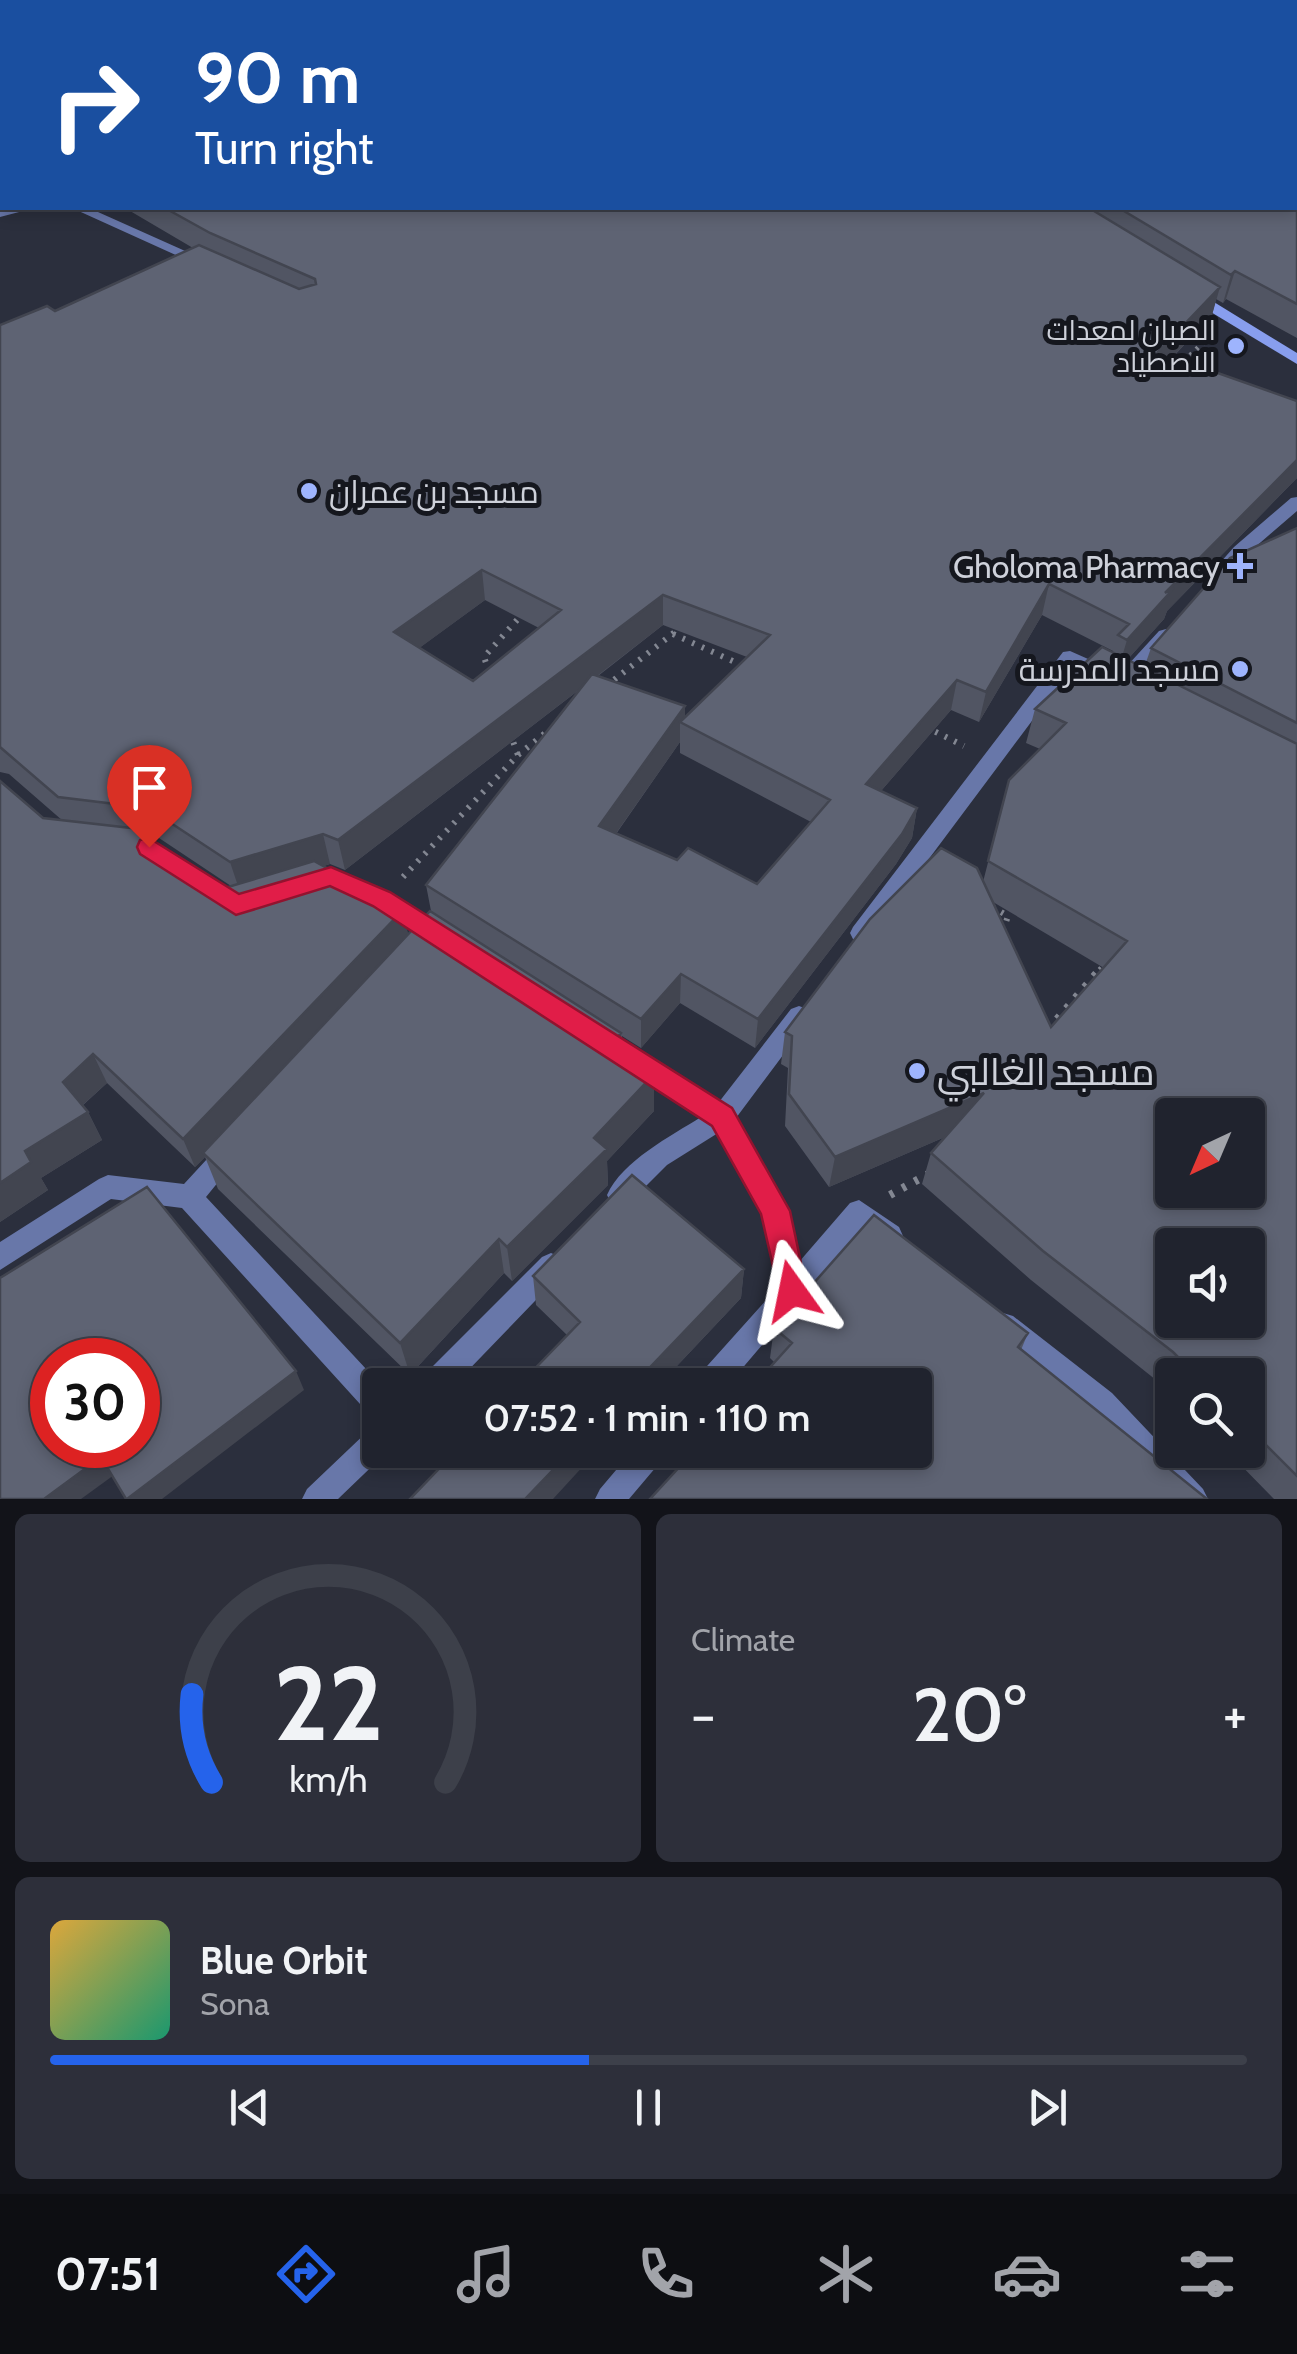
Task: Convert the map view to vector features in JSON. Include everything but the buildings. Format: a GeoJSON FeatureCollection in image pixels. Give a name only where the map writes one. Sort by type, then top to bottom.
{"type":"FeatureCollection","features":[{"type":"Feature","properties":{"kind":"main road"},"geometry":{"type":"LineString","coordinates":[[1179,286],[1297,359]]}},
{"type":"Feature","properties":{"kind":"street"},"geometry":{"type":"LineString","coordinates":[[84,210],[224,271]]}},
{"type":"Feature","properties":{"kind":"street"},"geometry":{"type":"LineString","coordinates":[[190,271],[206,263]]}},
{"type":"Feature","properties":{"kind":"street"},"geometry":{"type":"LineString","coordinates":[[1201,595],[1240,550],[1297,502]]}},
{"type":"Feature","properties":{"kind":"street"},"geometry":{"type":"LineString","coordinates":[[852,946],[1070,657],[1131,688],[1175,624]]}},
{"type":"Feature","properties":{"kind":"street"},"geometry":{"type":"LineString","coordinates":[[373,895],[428,939],[466,953]]}},
{"type":"Feature","properties":{"kind":"street"},"geometry":{"type":"LineString","coordinates":[[602,1214],[658,1157],[722,1117],[816,992]]}},
{"type":"Feature","properties":{"kind":"street"},"geometry":{"type":"LineString","coordinates":[[578,1025],[722,1117],[775,1211],[792,1291]]}},
{"type":"Feature","properties":{"kind":"street"},"geometry":{"type":"LineString","coordinates":[[188,1197],[240,1141]]}},
{"type":"Feature","properties":{"kind":"street"},"geometry":{"type":"LineString","coordinates":[[0,1258],[108,1187],[188,1197],[362,1385]]}},
{"type":"Feature","properties":{"kind":"street"},"geometry":{"type":"LineString","coordinates":[[725,1368],[860,1212],[905,1248]]}},
{"type":"Feature","properties":{"kind":"street"},"geometry":{"type":"LineString","coordinates":[[451,1368],[574,1243]]}},
{"type":"Feature","properties":{"kind":"street"},"geometry":{"type":"LineString","coordinates":[[981,1308],[1102,1404],[1193,1499]]}},
{"type":"Feature","properties":{"kind":"street"},"geometry":{"type":"LineString","coordinates":[[317,1499],[362,1455]]}},
{"type":"Feature","properties":{"kind":"street"},"geometry":{"type":"LineString","coordinates":[[610,1499],[637,1468]]}},
{"type":"Feature","properties":{"kind":"path"},"geometry":{"type":"LineString","coordinates":[[1175,370],[1229,318]]}},
{"type":"Feature","properties":{"kind":"path"},"geometry":{"type":"LineString","coordinates":[[490,674],[484,656],[533,603]]}},
{"type":"Feature","properties":{"kind":"path"},"geometry":{"type":"LineString","coordinates":[[596,694],[686,623]]}},
{"type":"Feature","properties":{"kind":"path"},"geometry":{"type":"LineString","coordinates":[[673,634],[746,668],[764,670]]}},
{"type":"Feature","properties":{"kind":"path"},"geometry":{"type":"LineString","coordinates":[[373,895],[518,755],[564,718]]}},
{"type":"Feature","properties":{"kind":"path"},"geometry":{"type":"LineString","coordinates":[[507,724],[518,755]]}},
{"type":"Feature","properties":{"kind":"path"},"geometry":{"type":"LineString","coordinates":[[923,725],[992,760]]}},
{"type":"Feature","properties":{"kind":"path"},"geometry":{"type":"LineString","coordinates":[[977,898],[1008,916],[996,950]]}},
{"type":"Feature","properties":{"kind":"path"},"geometry":{"type":"LineString","coordinates":[[1053,1024],[1119,948]]}},
{"type":"Feature","properties":{"kind":"path"},"geometry":{"type":"LineString","coordinates":[[1040,1013],[1067,1034]]}},
{"type":"Feature","properties":{"kind":"path"},"geometry":{"type":"LineString","coordinates":[[1053,1024],[1058,1041]]}},
{"type":"Feature","properties":{"kind":"path"},"geometry":{"type":"LineString","coordinates":[[860,1212],[942,1166]]}},
{"type":"Feature","properties":{"kind":"place","name":"الصبان لمعدات الاصطياد"},"geometry":{"type":"Point","coordinates":[1236,346]}},
{"type":"Feature","properties":{"kind":"place","name":"مسجد بن عمران"},"geometry":{"type":"Point","coordinates":[309,491]}},
{"type":"Feature","properties":{"kind":"place","name":"Gholoma Pharmacy"},"geometry":{"type":"Point","coordinates":[1240,566]}},
{"type":"Feature","properties":{"kind":"place","name":"مسجد المدرسة"},"geometry":{"type":"Point","coordinates":[1240,669]}},
{"type":"Feature","properties":{"kind":"place","name":"مسجد الغالبي"},"geometry":{"type":"Point","coordinates":[917,1071]}},
{"type":"Feature","properties":{"kind":"route"},"geometry":{"type":"LineString","coordinates":[[149,847],[236,905],[331,876],[382,899],[722,1117],[775,1211],[792,1291]]}}]}
